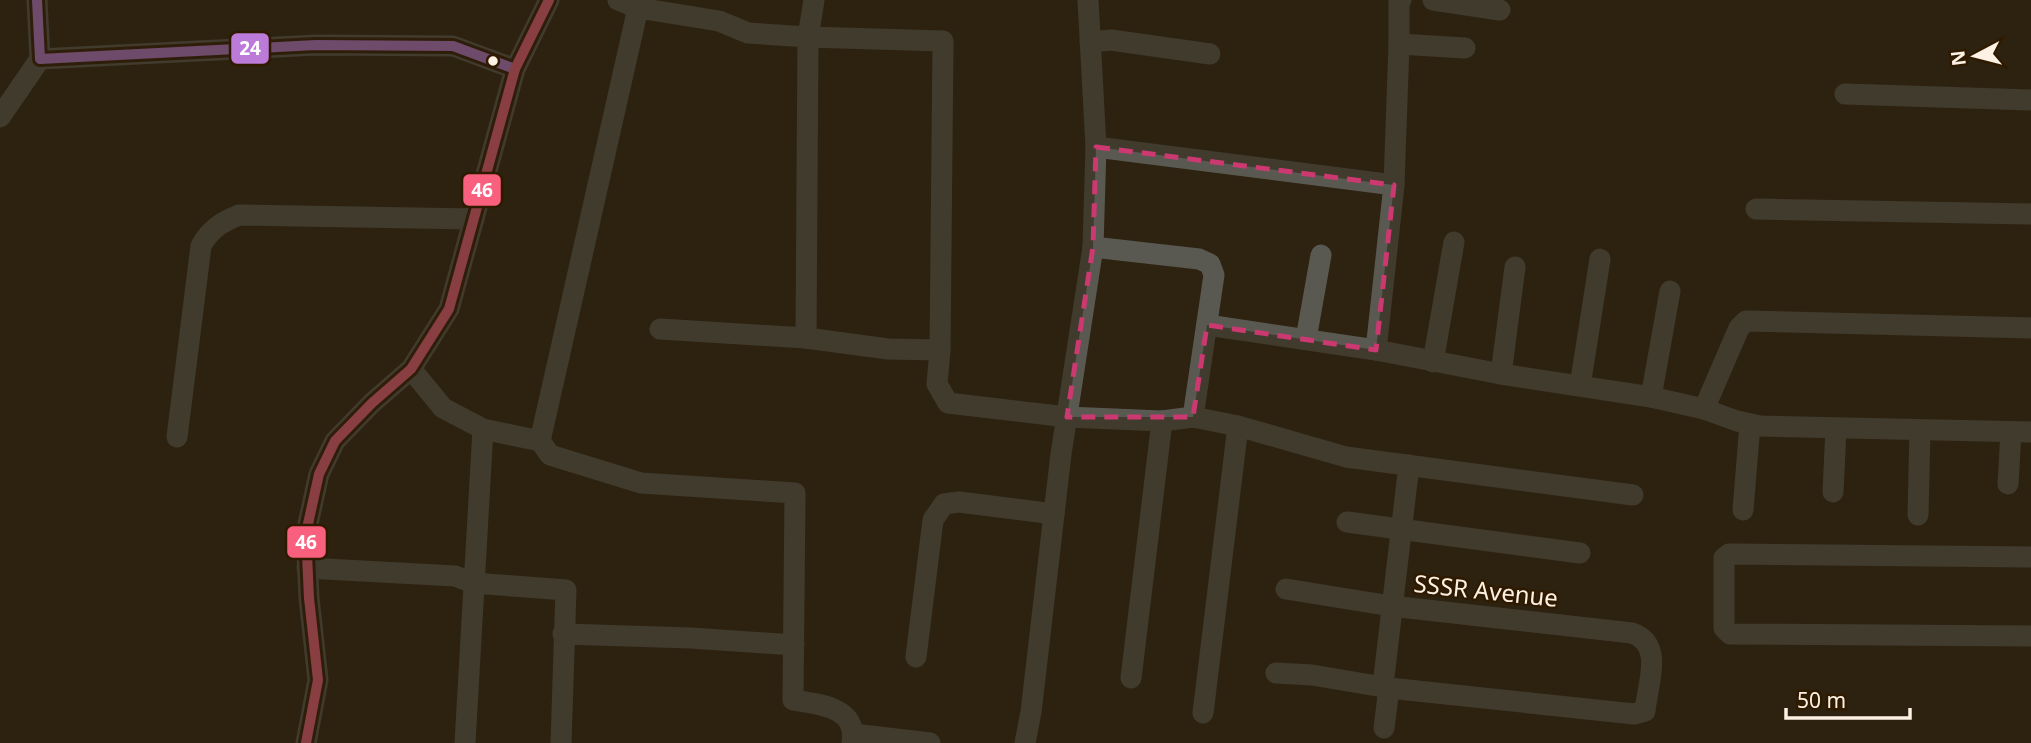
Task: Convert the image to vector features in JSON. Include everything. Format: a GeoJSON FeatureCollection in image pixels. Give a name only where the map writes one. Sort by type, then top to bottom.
{"type":"FeatureCollection","features":[{"type":"Feature","properties":{"kind":"street"},"geometry":{"type":"LineString","coordinates":[[0,117],[40,59],[37,0]]}},
{"type":"Feature","properties":{"kind":"street"},"geometry":{"type":"LineString","coordinates":[[306,743],[318,680],[306,533],[319,474],[335,440],[411,369],[449,309],[515,69],[548,0]]}},
{"type":"Feature","properties":{"kind":"street"},"geometry":{"type":"LineString","coordinates":[[618,0],[638,8],[719,21],[748,33],[943,41],[940,350],[937,384],[948,403],[1067,417],[1162,421],[1193,417],[1238,426],[1346,457],[1633,495]]}},
{"type":"Feature","properties":{"kind":"street"},"geometry":{"type":"LineString","coordinates":[[806,338],[808,37],[814,0]]}},
{"type":"Feature","properties":{"kind":"street"},"geometry":{"type":"LineString","coordinates":[[1025,743],[1067,417],[1093,247],[1096,147],[1088,0]]}},
{"type":"Feature","properties":{"kind":"street"},"geometry":{"type":"LineString","coordinates":[[1376,350],[1394,185],[1401,0]]}},
{"type":"Feature","properties":{"kind":"street"},"geometry":{"type":"LineString","coordinates":[[1433,0],[1500,10]]}},
{"type":"Feature","properties":{"kind":"street"},"geometry":{"type":"LineString","coordinates":[[540,441],[638,8]]}},
{"type":"Feature","properties":{"kind":"street"},"geometry":{"type":"LineString","coordinates":[[1090,42],[1111,40],[1210,54]]}},
{"type":"Feature","properties":{"kind":"street"},"geometry":{"type":"LineString","coordinates":[[1399,44],[1465,48]]}},
{"type":"Feature","properties":{"kind":"street"},"geometry":{"type":"LineString","coordinates":[[40,59],[316,45],[453,46],[515,69]]}},
{"type":"Feature","properties":{"kind":"street"},"geometry":{"type":"LineString","coordinates":[[1845,94],[2031,100]]}},
{"type":"Feature","properties":{"kind":"street"},"geometry":{"type":"LineString","coordinates":[[1096,147],[1394,185]]}},
{"type":"Feature","properties":{"kind":"street"},"geometry":{"type":"LineString","coordinates":[[1756,209],[2031,214]]}},
{"type":"Feature","properties":{"kind":"street"},"geometry":{"type":"LineString","coordinates":[[177,437],[201,246],[206,236],[221,222],[239,215],[474,219]]}},
{"type":"Feature","properties":{"kind":"street"},"geometry":{"type":"LineString","coordinates":[[1433,362],[1454,242]]}},
{"type":"Feature","properties":{"kind":"street"},"geometry":{"type":"LineString","coordinates":[[1093,247],[1199,259],[1210,264],[1214,275],[1193,417]]}},
{"type":"Feature","properties":{"kind":"street"},"geometry":{"type":"LineString","coordinates":[[1306,339],[1321,256]]}},
{"type":"Feature","properties":{"kind":"street"},"geometry":{"type":"LineString","coordinates":[[1580,386],[1600,259]]}},
{"type":"Feature","properties":{"kind":"street"},"geometry":{"type":"LineString","coordinates":[[1501,374],[1515,267]]}},
{"type":"Feature","properties":{"kind":"street"},"geometry":{"type":"LineString","coordinates":[[1651,397],[1670,291]]}},
{"type":"Feature","properties":{"kind":"street"},"geometry":{"type":"LineString","coordinates":[[1704,409],[1739,328],[1746,321],[2031,328]]}},
{"type":"Feature","properties":{"kind":"street"},"geometry":{"type":"LineString","coordinates":[[1207,324],[1651,397],[1704,409],[1750,424],[2021,432],[2008,484]]}},
{"type":"Feature","properties":{"kind":"street"},"geometry":{"type":"LineString","coordinates":[[660,329],[806,338],[888,349],[940,350]]}},
{"type":"Feature","properties":{"kind":"street"},"geometry":{"type":"LineString","coordinates":[[411,369],[443,408],[482,429],[540,441],[551,455],[641,483],[795,493],[793,700],[826,705],[845,715],[853,739],[930,743]]}},
{"type":"Feature","properties":{"kind":"street"},"geometry":{"type":"LineString","coordinates":[[1131,678],[1162,421]]}},
{"type":"Feature","properties":{"kind":"street"},"geometry":{"type":"LineString","coordinates":[[1743,510],[1750,424]]}},
{"type":"Feature","properties":{"kind":"street"},"geometry":{"type":"LineString","coordinates":[[1203,713],[1238,426]]}},
{"type":"Feature","properties":{"kind":"street"},"geometry":{"type":"LineString","coordinates":[[1833,492],[1836,428]]}},
{"type":"Feature","properties":{"kind":"street"},"geometry":{"type":"LineString","coordinates":[[464,743],[482,429]]}},
{"type":"Feature","properties":{"kind":"street"},"geometry":{"type":"LineString","coordinates":[[1918,515],[1920,430]]}},
{"type":"Feature","properties":{"kind":"street"},"geometry":{"type":"LineString","coordinates":[[1389,688],[1382,685],[1409,465]]}},
{"type":"Feature","properties":{"kind":"street"},"geometry":{"type":"LineString","coordinates":[[916,657],[933,520],[944,504],[959,502],[1054,514]]}},
{"type":"Feature","properties":{"kind":"street"},"geometry":{"type":"LineString","coordinates":[[1347,522],[1580,553]]}},
{"type":"Feature","properties":{"kind":"street"},"geometry":{"type":"LineString","coordinates":[[2031,557],[1729,554],[1724,558],[1724,628],[1730,634],[2031,636]]}},
{"type":"Feature","properties":{"kind":"street"},"geometry":{"type":"LineString","coordinates":[[307,569],[455,576],[473,583],[566,590],[561,743]]}},
{"type":"Feature","properties":{"kind":"street","name":"SSSR Avenue"},"geometry":{"type":"LineString","coordinates":[[1286,589],[1391,606],[1632,633],[1645,641],[1652,660],[1645,711],[1628,714],[1389,688]]}},
{"type":"Feature","properties":{"kind":"street"},"geometry":{"type":"LineString","coordinates":[[563,634],[691,638],[793,645]]}},
{"type":"Feature","properties":{"kind":"street"},"geometry":{"type":"LineString","coordinates":[[1276,673],[1312,675],[1389,688]]}},
{"type":"Feature","properties":{"kind":"street"},"geometry":{"type":"LineString","coordinates":[[1384,728],[1389,688]]}},
{"type":"Feature","properties":{"kind":"highlighted area"},"geometry":{"type":"Polygon","coordinates":[[[1096,147],[1394,185],[1376,350],[1207,325],[1193,417],[1067,417],[1093,247],[1096,147]]]}},
{"type":"Feature","properties":{"kind":"transit line","name":"24"},"geometry":{"type":"LineString","coordinates":[[37,0],[40,59],[316,45],[453,46],[515,69]]}},
{"type":"Feature","properties":{"kind":"transit line","name":"46"},"geometry":{"type":"LineString","coordinates":[[306,743],[318,680],[309,598],[306,533],[319,474],[335,441],[372,403],[411,369],[449,309],[515,69],[549,0]]}}]}
